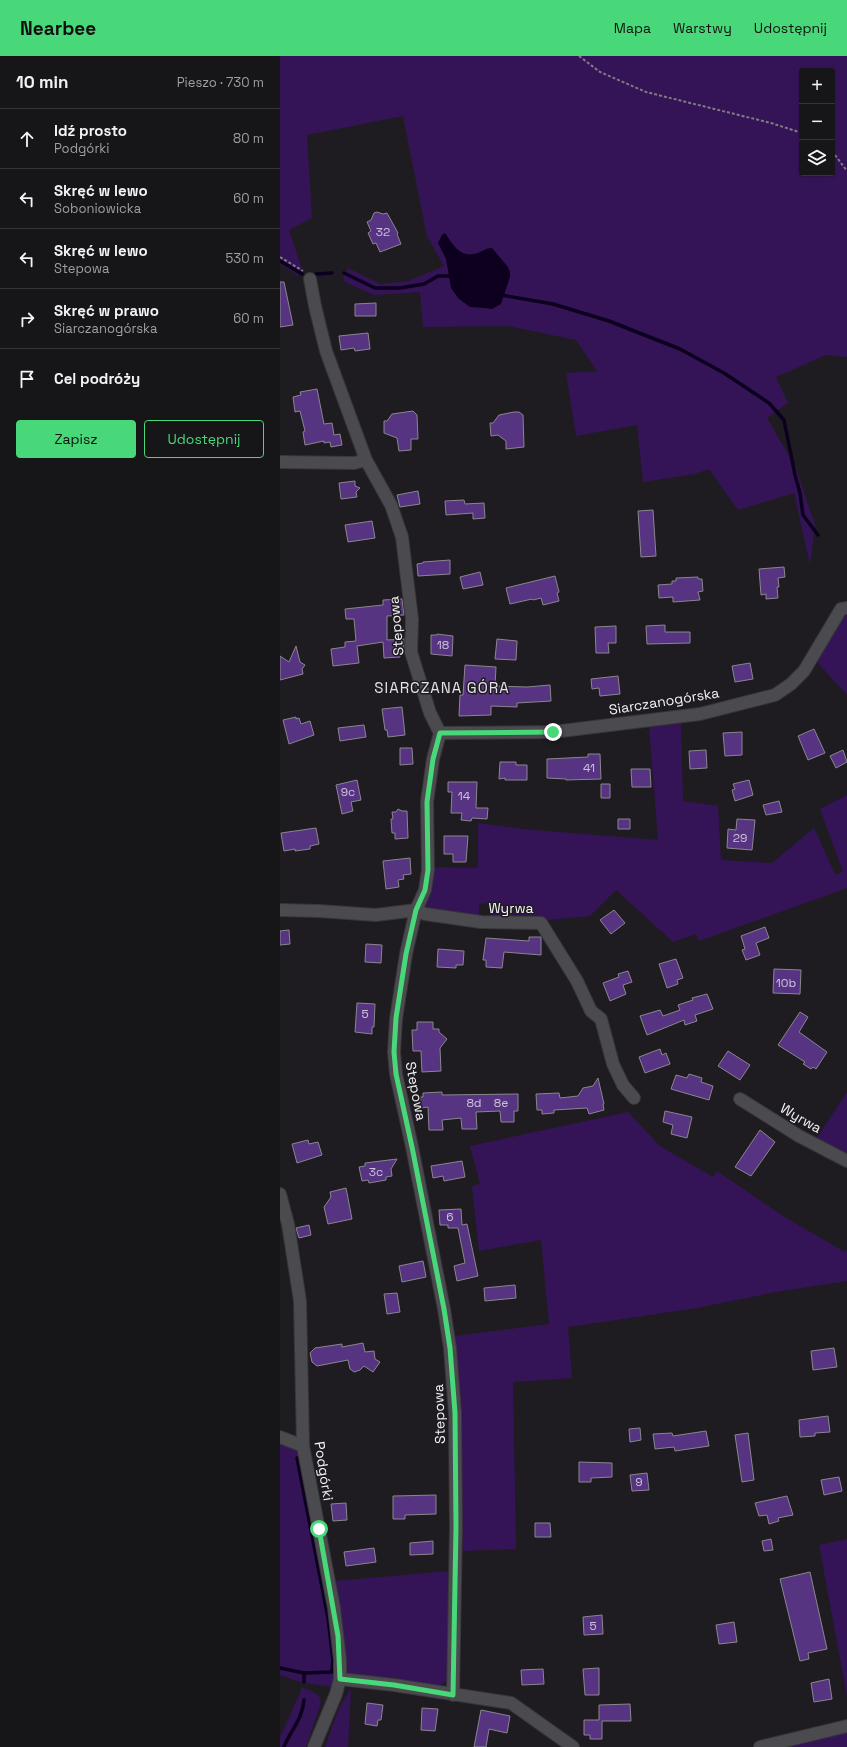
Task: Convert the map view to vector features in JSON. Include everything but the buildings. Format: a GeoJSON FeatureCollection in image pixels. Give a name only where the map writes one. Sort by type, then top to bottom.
{"type":"FeatureCollection","features":[{"type":"Feature","properties":{"kind":"street","name":"Stepowa"},"geometry":{"type":"LineString","coordinates":[[310,279],[326,351],[366,460],[391,505],[402,537],[412,619],[411,652],[430,713],[440,733],[433,759],[427,802],[428,870],[425,890],[416,910],[406,954],[396,1018],[394,1052],[396,1074],[443,1302],[450,1348],[455,1413],[456,1527],[453,1695]]}},
{"type":"Feature","properties":{"kind":"street"},"geometry":{"type":"LineString","coordinates":[[280,462],[354,464],[366,460]]}},
{"type":"Feature","properties":{"kind":"street","name":"Siarczanogórska"},"geometry":{"type":"LineString","coordinates":[[440,733],[553,732],[700,714],[775,695],[791,684],[804,671],[841,609],[847,608]]}},
{"type":"Feature","properties":{"kind":"street","name":"Wyrwa"},"geometry":{"type":"LineString","coordinates":[[280,910],[319,910],[376,915],[397,914],[416,910],[425,914],[481,922],[542,923],[577,981],[591,1011],[601,1019],[613,1064],[623,1085],[634,1098]]}},
{"type":"Feature","properties":{"kind":"street","name":"Wyrwa"},"geometry":{"type":"LineString","coordinates":[[740,1099],[799,1136],[847,1161]]}},
{"type":"Feature","properties":{"kind":"street","name":"Podgórki"},"geometry":{"type":"LineString","coordinates":[[280,1194],[288,1224],[300,1301],[303,1446],[338,1636],[340,1679],[336,1694],[314,1747]]}},
{"type":"Feature","properties":{"kind":"street"},"geometry":{"type":"LineString","coordinates":[[280,1437],[303,1446]]}},
{"type":"Feature","properties":{"kind":"street"},"geometry":{"type":"LineString","coordinates":[[340,1679],[394,1685],[511,1703],[573,1747]]}},
{"type":"Feature","properties":{"kind":"street"},"geometry":{"type":"LineString","coordinates":[[760,1747],[847,1726]]}},
{"type":"Feature","properties":{"kind":"path"},"geometry":{"type":"LineString","coordinates":[[579,56],[600,72],[646,92],[771,123],[799,132]]}},
{"type":"Feature","properties":{"kind":"path"},"geometry":{"type":"LineString","coordinates":[[835,155],[847,171]]}},
{"type":"Feature","properties":{"kind":"path"},"geometry":{"type":"LineString","coordinates":[[280,257],[303,272],[310,279]]}},
{"type":"Feature","properties":{"kind":"shaded area"},"geometry":{"type":"Polygon","coordinates":[[[280,56],[847,56],[847,357],[826,355],[776,377],[788,403],[767,418],[796,468],[815,525],[810,565],[794,493],[738,510],[709,469],[695,474],[643,482],[637,425],[576,436],[566,373],[597,371],[576,340],[508,326],[423,327],[420,292],[374,295],[345,282],[343,277],[348,268],[380,284],[408,281],[444,266],[427,236],[403,116],[307,135],[312,218],[289,230],[302,269],[299,276],[280,264],[280,56]]]}},
{"type":"Feature","properties":{"kind":"shaded area"},"geometry":{"type":"Polygon","coordinates":[[[445,233],[453,245],[464,253],[474,254],[492,248],[508,267],[510,277],[501,304],[492,309],[470,307],[458,298],[451,288],[446,259],[438,243],[442,235],[445,233]]]}},
{"type":"Feature","properties":{"kind":"shaded area"},"geometry":{"type":"Polygon","coordinates":[[[847,615],[847,695],[815,660],[837,623],[847,615]]]}},
{"type":"Feature","properties":{"kind":"shaded area"},"geometry":{"type":"Polygon","coordinates":[[[681,723],[683,801],[718,806],[721,860],[772,863],[814,828],[835,874],[843,872],[820,809],[847,795],[847,888],[699,941],[696,934],[673,942],[616,890],[590,916],[548,920],[491,918],[491,903],[479,904],[479,916],[423,909],[434,867],[478,868],[478,823],[523,829],[658,840],[649,727],[681,723]]]}},
{"type":"Feature","properties":{"kind":"shaded area"},"geometry":{"type":"Polygon","coordinates":[[[847,1092],[847,1157],[816,1139],[847,1092]]]}},
{"type":"Feature","properties":{"kind":"shaded area"},"geometry":{"type":"Polygon","coordinates":[[[628,1112],[660,1146],[713,1177],[717,1171],[786,1218],[845,1252],[847,1250],[847,1281],[776,1292],[697,1308],[568,1327],[572,1378],[513,1382],[516,1549],[463,1551],[459,1387],[455,1336],[549,1324],[541,1240],[479,1251],[472,1186],[480,1184],[470,1146],[628,1112]]]}},
{"type":"Feature","properties":{"kind":"shaded area"},"geometry":{"type":"Polygon","coordinates":[[[280,1442],[301,1450],[330,1609],[335,1660],[335,1675],[332,1687],[300,1682],[280,1675],[280,1442]]]}},
{"type":"Feature","properties":{"kind":"shaded area"},"geometry":{"type":"Polygon","coordinates":[[[847,1539],[847,1696],[819,1545],[847,1539]]]}},
{"type":"Feature","properties":{"kind":"shaded area"},"geometry":{"type":"Polygon","coordinates":[[[450,1571],[449,1679],[438,1687],[346,1673],[334,1581],[450,1571]]]}},
{"type":"Feature","properties":{"kind":"shaded area"},"geometry":{"type":"Polygon","coordinates":[[[301,1687],[317,1694],[321,1703],[306,1747],[280,1747],[280,1737],[301,1691],[301,1687]]]}},
{"type":"Feature","properties":{"kind":"shaded area"},"geometry":{"type":"Polygon","coordinates":[[[351,1688],[348,1747],[325,1747],[338,1710],[351,1688]]]}},
{"type":"Feature","properties":{"kind":"shaded area"},"geometry":{"type":"Polygon","coordinates":[[[847,1731],[847,1747],[777,1747],[847,1731]]]}},
{"type":"Feature","properties":{"kind":"waterway"},"geometry":{"type":"LineString","coordinates":[[280,261],[302,274]]}},
{"type":"Feature","properties":{"kind":"waterway"},"geometry":{"type":"LineString","coordinates":[[316,274],[332,273]]}},
{"type":"Feature","properties":{"kind":"waterway"},"geometry":{"type":"LineString","coordinates":[[344,273],[375,288],[400,288],[424,284],[438,276],[452,276]]}},
{"type":"Feature","properties":{"kind":"waterway"},"geometry":{"type":"LineString","coordinates":[[501,295],[553,304],[609,321],[680,349],[724,373],[769,403],[784,420],[800,493],[803,515],[818,535]]}},
{"type":"Feature","properties":{"kind":"waterway"},"geometry":{"type":"LineString","coordinates":[[280,1668],[304,1673],[332,1672],[333,1660],[328,1618],[297,1458]]}},
{"type":"Feature","properties":{"kind":"waterway"},"geometry":{"type":"LineString","coordinates":[[304,1673],[304,1682]]}},
{"type":"Feature","properties":{"kind":"waterway"},"geometry":{"type":"LineString","coordinates":[[284,1747],[299,1719],[304,1700]]}},
{"type":"Feature","properties":{"kind":"district","name":"SIARCZANA GÓRA"},"geometry":{"type":"Point","coordinates":[442,688]}},
{"type":"Feature","properties":{"kind":"route"},"geometry":{"type":"LineString","coordinates":[[319,1529],[338,1636],[340,1679],[394,1685],[453,1695],[456,1527],[455,1413],[450,1348],[444,1309],[396,1074],[394,1052],[396,1018],[406,954],[416,910],[425,890],[428,870],[427,802],[429,781],[440,733],[553,732]]}}]}
